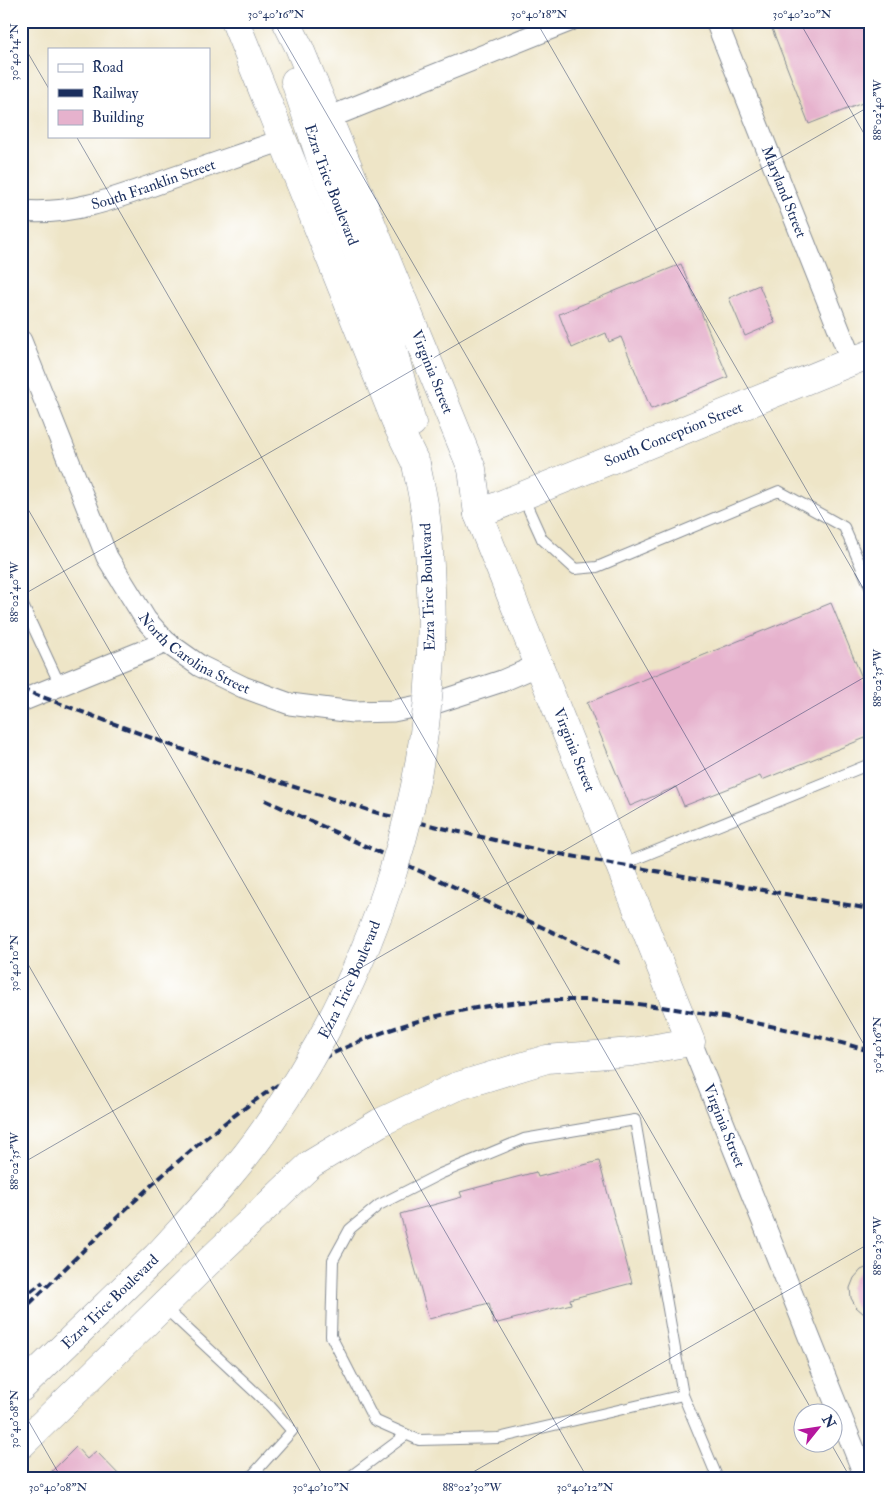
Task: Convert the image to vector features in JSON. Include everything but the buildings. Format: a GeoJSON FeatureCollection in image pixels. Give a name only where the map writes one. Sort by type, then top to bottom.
{"type":"FeatureCollection","features":[{"type":"Feature","properties":{"kind":"street"},"geometry":{"type":"LineString","coordinates":[[235,21],[283,140]]}},
{"type":"Feature","properties":{"kind":"street"},"geometry":{"type":"LineString","coordinates":[[252,21],[280,95],[353,272],[379,307]]}},
{"type":"Feature","properties":{"kind":"street","name":"Ezra Trice Boulevard"},"geometry":{"type":"LineString","coordinates":[[21,1388],[159,1254],[211,1198],[265,1130],[294,1087],[321,1042],[358,968],[388,888],[409,817],[415,786],[423,742],[431,661],[432,609],[425,512],[416,464],[412,422],[391,342],[323,166],[286,54],[279,21]]}},
{"type":"Feature","properties":{"kind":"street","name":"Virginia Street"},"geometry":{"type":"LineString","coordinates":[[286,21],[299,47],[472,469],[478,514],[621,865],[866,1479]]}},
{"type":"Feature","properties":{"kind":"street"},"geometry":{"type":"LineString","coordinates":[[328,118],[569,21]]}},
{"type":"Feature","properties":{"kind":"street","name":"Maryland Street"},"geometry":{"type":"LineString","coordinates":[[716,21],[861,358]]}},
{"type":"Feature","properties":{"kind":"street","name":"South Franklin Street"},"geometry":{"type":"LineString","coordinates":[[21,211],[34,212],[83,208],[118,198],[283,140]]}},
{"type":"Feature","properties":{"kind":"street","name":"Ezra Trice Boulevard"},"geometry":{"type":"LineString","coordinates":[[283,140],[398,427],[416,464]]}},
{"type":"Feature","properties":{"kind":"street","name":"North Carolina Street"},"geometry":{"type":"LineString","coordinates":[[21,341],[108,557],[146,620],[166,642],[200,666],[243,687],[290,704],[354,712],[393,711],[438,702],[502,681],[539,665]]}},
{"type":"Feature","properties":{"kind":"street","name":"South Conception Street"},"geometry":{"type":"LineString","coordinates":[[478,514],[861,358]]}},
{"type":"Feature","properties":{"kind":"street"},"geometry":{"type":"LineString","coordinates":[[21,701],[166,642]]}},
{"type":"Feature","properties":{"kind":"street"},"geometry":{"type":"LineString","coordinates":[[21,1446],[311,1164],[379,1123],[455,1086],[547,1059],[632,1052],[691,1042]]}},
{"type":"Feature","properties":{"kind":"lane"},"geometry":{"type":"LineString","coordinates":[[523,496],[542,539],[575,569],[596,567],[779,491],[844,527],[870,587]]}},
{"type":"Feature","properties":{"kind":"lane"},"geometry":{"type":"LineString","coordinates":[[21,600],[60,685]]}},
{"type":"Feature","properties":{"kind":"lane"},"geometry":{"type":"LineString","coordinates":[[621,865],[870,764]]}},
{"type":"Feature","properties":{"kind":"lane"},"geometry":{"type":"LineString","coordinates":[[683,1396],[498,1438],[419,1440],[406,1435],[374,1420],[331,1336],[333,1260],[350,1229],[379,1205],[440,1174],[524,1139],[635,1120],[683,1396],[718,1479]]}},
{"type":"Feature","properties":{"kind":"lane"},"geometry":{"type":"LineString","coordinates":[[163,1306],[270,1406],[292,1431],[249,1479]]}},
{"type":"Feature","properties":{"kind":"lane"},"geometry":{"type":"LineString","coordinates":[[347,1479],[406,1435]]}},
{"type":"Feature","properties":{"kind":"railway"},"geometry":{"type":"LineString","coordinates":[[21,689],[224,765],[381,814],[543,851],[870,909]]}},
{"type":"Feature","properties":{"kind":"railway"},"geometry":{"type":"LineString","coordinates":[[265,800],[620,963]]}},
{"type":"Feature","properties":{"kind":"railway"},"geometry":{"type":"LineString","coordinates":[[21,1312],[153,1184],[222,1125],[297,1073],[329,1055],[362,1040],[396,1028],[468,1009],[541,1001],[593,1000],[641,1004],[768,1025],[870,1051]]}},
{"type":"Feature","properties":{"kind":"railway"},"geometry":{"type":"LineString","coordinates":[[21,1299],[43,1282]]}}]}
